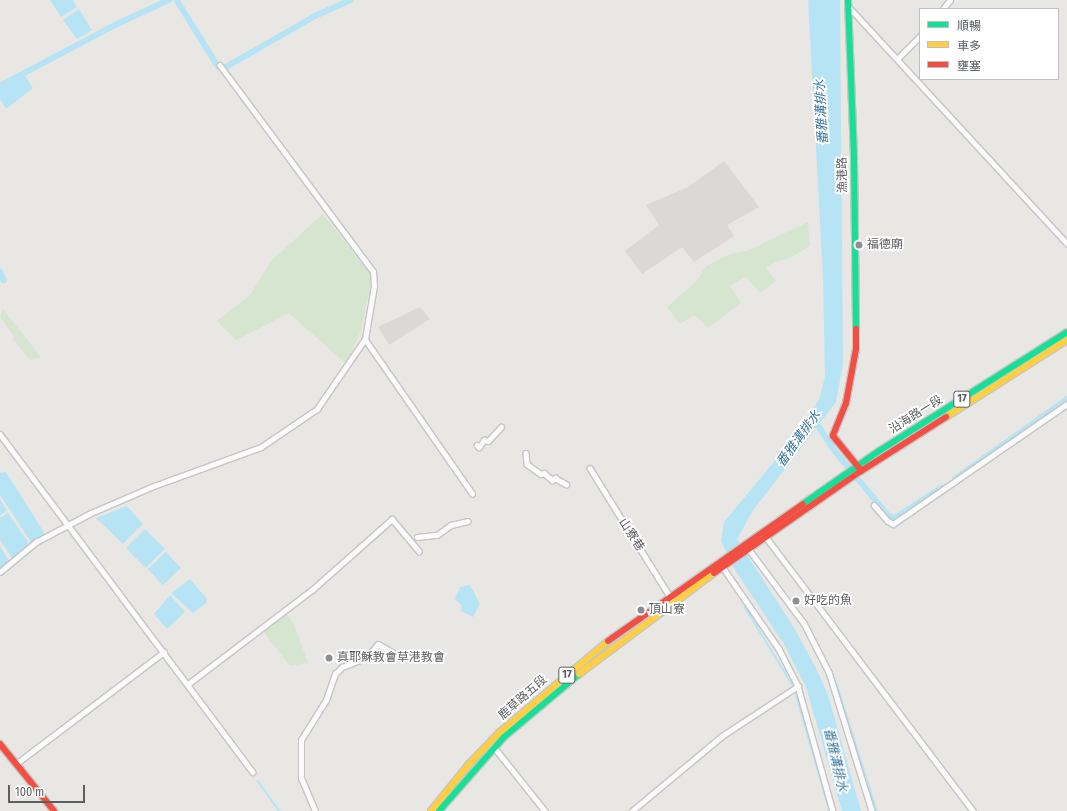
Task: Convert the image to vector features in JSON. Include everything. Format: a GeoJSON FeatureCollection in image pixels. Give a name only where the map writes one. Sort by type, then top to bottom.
{"type":"FeatureCollection","features":[{"type":"Feature","properties":{"kind":"main road","name":"漁港路"},"geometry":{"type":"LineString","coordinates":[[848,3],[854,158],[856,349],[852,381],[846,403],[833,431],[833,436],[859,469]]}},
{"type":"Feature","properties":{"kind":"main road","name":"沿海路一段"},"geometry":{"type":"LineString","coordinates":[[859,469],[948,412],[990,381],[1067,332]]}},
{"type":"Feature","properties":{"kind":"main road","name":"沿海路一段"},"geometry":{"type":"LineString","coordinates":[[948,412],[993,388],[1067,340]]}},
{"type":"Feature","properties":{"kind":"main road"},"geometry":{"type":"LineString","coordinates":[[990,381],[993,388]]}},
{"type":"Feature","properties":{"kind":"main road","name":"17"},"geometry":{"type":"LineString","coordinates":[[722,563],[859,469]]}},
{"type":"Feature","properties":{"kind":"main road","name":"17"},"geometry":{"type":"LineString","coordinates":[[746,547],[766,537],[850,475]]}},
{"type":"Feature","properties":{"kind":"main road","name":"鹿草路五段"},"geometry":{"type":"LineString","coordinates":[[432,811],[469,764],[500,732],[587,658],[722,563]]}},
{"type":"Feature","properties":{"kind":"main road","name":"鹿草路五段"},"geometry":{"type":"LineString","coordinates":[[439,811],[494,746],[572,678],[671,599]]}},
{"type":"Feature","properties":{"kind":"main road"},"geometry":{"type":"LineString","coordinates":[[0,744],[17,763],[54,811]]}},
{"type":"Feature","properties":{"kind":"street"},"geometry":{"type":"LineString","coordinates":[[944,8],[950,0]]}},
{"type":"Feature","properties":{"kind":"street"},"geometry":{"type":"LineString","coordinates":[[848,3],[1067,243]]}},
{"type":"Feature","properties":{"kind":"street"},"geometry":{"type":"LineString","coordinates":[[898,58],[919,37]]}},
{"type":"Feature","properties":{"kind":"street"},"geometry":{"type":"LineString","coordinates":[[0,572],[36,542],[67,525],[151,487],[261,447],[317,409],[365,339],[374,286],[373,272],[220,66]]}},
{"type":"Feature","properties":{"kind":"street"},"geometry":{"type":"LineString","coordinates":[[365,339],[472,493]]}},
{"type":"Feature","properties":{"kind":"street"},"geometry":{"type":"LineString","coordinates":[[874,505],[888,521],[893,524],[1067,404]]}},
{"type":"Feature","properties":{"kind":"street"},"geometry":{"type":"LineString","coordinates":[[477,446],[479,447],[484,440],[488,441],[501,427]]}},
{"type":"Feature","properties":{"kind":"street"},"geometry":{"type":"LineString","coordinates":[[0,434],[253,772]]}},
{"type":"Feature","properties":{"kind":"street"},"geometry":{"type":"LineString","coordinates":[[526,454],[527,464],[541,474],[544,473],[552,480],[555,478],[566,484]]}},
{"type":"Feature","properties":{"kind":"street","name":"山寮巷"},"geometry":{"type":"LineString","coordinates":[[590,468],[671,599]]}},
{"type":"Feature","properties":{"kind":"street"},"geometry":{"type":"LineString","coordinates":[[188,684],[312,590],[392,519],[419,551]]}},
{"type":"Feature","properties":{"kind":"street"},"geometry":{"type":"LineString","coordinates":[[417,537],[437,535],[451,525],[468,521]]}},
{"type":"Feature","properties":{"kind":"street"},"geometry":{"type":"LineString","coordinates":[[766,537],[973,811]]}},
{"type":"Feature","properties":{"kind":"street"},"geometry":{"type":"LineString","coordinates":[[746,547],[804,623],[829,672],[872,811]]}},
{"type":"Feature","properties":{"kind":"street"},"geometry":{"type":"LineString","coordinates":[[722,563],[779,649],[798,686],[833,811]]}},
{"type":"Feature","properties":{"kind":"street"},"geometry":{"type":"LineString","coordinates":[[315,811],[301,778],[301,740],[326,700],[335,674],[342,667],[366,658],[378,644],[395,654]]}},
{"type":"Feature","properties":{"kind":"street"},"geometry":{"type":"LineString","coordinates":[[17,763],[164,652]]}},
{"type":"Feature","properties":{"kind":"street"},"geometry":{"type":"LineString","coordinates":[[632,811],[722,736],[798,686]]}},
{"type":"Feature","properties":{"kind":"street"},"geometry":{"type":"LineString","coordinates":[[494,746],[545,811]]}},
{"type":"Feature","properties":{"kind":"shaded area"},"geometry":{"type":"Polygon","coordinates":[[[724,161],[759,207],[727,225],[734,236],[694,262],[682,247],[642,274],[625,251],[659,225],[646,205],[688,187],[724,161]]]}},
{"type":"Feature","properties":{"kind":"shaded area"},"geometry":{"type":"Polygon","coordinates":[[[420,307],[430,319],[389,345],[378,327],[420,307]]]}},
{"type":"Feature","properties":{"kind":"green space"},"geometry":{"type":"Polygon","coordinates":[[[323,214],[372,276],[361,331],[346,364],[289,313],[236,340],[217,321],[250,295],[271,261],[323,214]]]}},
{"type":"Feature","properties":{"kind":"green space"},"geometry":{"type":"Polygon","coordinates":[[[808,222],[810,246],[790,258],[775,262],[766,268],[776,281],[760,293],[746,277],[730,286],[741,303],[708,328],[694,315],[680,324],[667,307],[696,282],[706,266],[730,254],[747,251],[808,222]]]}},
{"type":"Feature","properties":{"kind":"green space"},"geometry":{"type":"Polygon","coordinates":[[[3,309],[41,357],[30,360],[13,339],[14,336],[0,317],[3,309]]]}},
{"type":"Feature","properties":{"kind":"green space"},"geometry":{"type":"Polygon","coordinates":[[[286,613],[294,624],[308,663],[290,666],[261,629],[286,613]]]}},
{"type":"Feature","properties":{"kind":"water"},"geometry":{"type":"Polygon","coordinates":[[[50,0],[73,0],[77,7],[61,17],[50,0]]]}},
{"type":"Feature","properties":{"kind":"water","name":"番雅溝排水"},"geometry":{"type":"Polygon","coordinates":[[[808,0],[840,0],[843,364],[836,402],[752,512],[737,539],[796,631],[816,668],[828,695],[861,811],[842,811],[806,687],[784,644],[735,570],[721,541],[724,522],[782,452],[819,400],[825,377],[823,279],[808,0]]]}},
{"type":"Feature","properties":{"kind":"water"},"geometry":{"type":"Polygon","coordinates":[[[79,9],[92,30],[77,39],[63,20],[79,9]]]}},
{"type":"Feature","properties":{"kind":"water"},"geometry":{"type":"Polygon","coordinates":[[[24,74],[33,88],[6,109],[0,99],[0,86],[24,74]]]}},
{"type":"Feature","properties":{"kind":"water"},"geometry":{"type":"Polygon","coordinates":[[[6,472],[45,534],[33,545],[0,495],[0,473],[6,472]]]}},
{"type":"Feature","properties":{"kind":"water"},"geometry":{"type":"Polygon","coordinates":[[[0,499],[7,510],[0,516],[0,499]]]}},
{"type":"Feature","properties":{"kind":"water"},"geometry":{"type":"Polygon","coordinates":[[[127,506],[143,524],[123,544],[96,518],[127,506]]]}},
{"type":"Feature","properties":{"kind":"water"},"geometry":{"type":"Polygon","coordinates":[[[8,513],[28,542],[27,546],[13,559],[0,540],[0,518],[8,513]]]}},
{"type":"Feature","properties":{"kind":"water"},"geometry":{"type":"Polygon","coordinates":[[[145,529],[165,549],[146,568],[126,548],[145,529]]]}},
{"type":"Feature","properties":{"kind":"water"},"geometry":{"type":"Polygon","coordinates":[[[0,546],[10,562],[0,571],[0,546]]]}},
{"type":"Feature","properties":{"kind":"water"},"geometry":{"type":"Polygon","coordinates":[[[166,552],[181,568],[163,585],[148,569],[166,552]]]}},
{"type":"Feature","properties":{"kind":"water"},"geometry":{"type":"Polygon","coordinates":[[[190,579],[207,599],[207,602],[193,613],[171,593],[190,579]]]}},
{"type":"Feature","properties":{"kind":"water"},"geometry":{"type":"Polygon","coordinates":[[[470,585],[480,604],[473,617],[461,611],[462,606],[455,599],[460,587],[470,585]]]}},
{"type":"Feature","properties":{"kind":"water"},"geometry":{"type":"Polygon","coordinates":[[[170,595],[185,612],[167,629],[154,614],[170,595]]]}},
{"type":"Feature","properties":{"kind":"waterway"},"geometry":{"type":"LineString","coordinates":[[0,86],[115,25],[169,0]]}},
{"type":"Feature","properties":{"kind":"waterway"},"geometry":{"type":"LineString","coordinates":[[177,0],[218,66]]}},
{"type":"Feature","properties":{"kind":"waterway"},"geometry":{"type":"LineString","coordinates":[[226,67],[315,16],[351,0]]}},
{"type":"Feature","properties":{"kind":"waterway"},"geometry":{"type":"LineString","coordinates":[[0,271],[4,280]]}},
{"type":"Feature","properties":{"kind":"waterway"},"geometry":{"type":"LineString","coordinates":[[955,479],[1067,399]]}},
{"type":"Feature","properties":{"kind":"waterway","name":"番雅溝排水"},"geometry":{"type":"LineString","coordinates":[[816,422],[834,450],[889,516],[895,518],[941,488]]}},
{"type":"Feature","properties":{"kind":"waterway"},"geometry":{"type":"LineString","coordinates":[[745,607],[794,687]]}},
{"type":"Feature","properties":{"kind":"waterway"},"geometry":{"type":"LineString","coordinates":[[837,684],[877,811]]}},
{"type":"Feature","properties":{"kind":"waterway"},"geometry":{"type":"LineString","coordinates":[[795,690],[830,811]]}},
{"type":"Feature","properties":{"kind":"waterway"},"geometry":{"type":"LineString","coordinates":[[258,781],[280,811]]}},
{"type":"Feature","properties":{"kind":"traffic: fast"},"geometry":{"type":"LineString","coordinates":[[848,0],[854,159],[856,329]]}},
{"type":"Feature","properties":{"kind":"traffic: fast"},"geometry":{"type":"LineString","coordinates":[[803,504],[879,451],[1067,332]]}},
{"type":"Feature","properties":{"kind":"traffic: fast"},"geometry":{"type":"LineString","coordinates":[[439,811],[504,737],[579,674]]}},
{"type":"Feature","properties":{"kind":"traffic: slow"},"geometry":{"type":"LineString","coordinates":[[946,417],[1067,340]]}},
{"type":"Feature","properties":{"kind":"traffic: slow"},"geometry":{"type":"LineString","coordinates":[[579,674],[714,573]]}},
{"type":"Feature","properties":{"kind":"traffic: slow"},"geometry":{"type":"LineString","coordinates":[[431,811],[469,764],[500,732],[608,641]]}},
{"type":"Feature","properties":{"kind":"traffic: jam"},"geometry":{"type":"LineString","coordinates":[[856,329],[856,349],[846,403],[833,436],[860,469]]}},
{"type":"Feature","properties":{"kind":"traffic: jam"},"geometry":{"type":"LineString","coordinates":[[714,573],[861,471],[946,417]]}},
{"type":"Feature","properties":{"kind":"traffic: jam"},"geometry":{"type":"LineString","coordinates":[[608,641],[803,504]]}},
{"type":"Feature","properties":{"kind":"traffic: jam"},"geometry":{"type":"LineString","coordinates":[[0,744],[54,811]]}},
{"type":"Feature","properties":{"kind":"place","name":"福德廟"},"geometry":{"type":"Point","coordinates":[859,245]}},
{"type":"Feature","properties":{"kind":"place","name":"好吃的魚"},"geometry":{"type":"Point","coordinates":[796,601]}},
{"type":"Feature","properties":{"kind":"place","name":"頂山寮"},"geometry":{"type":"Point","coordinates":[641,610]}},
{"type":"Feature","properties":{"kind":"place","name":"真耶穌教會草港教會"},"geometry":{"type":"Point","coordinates":[329,658]}}]}
